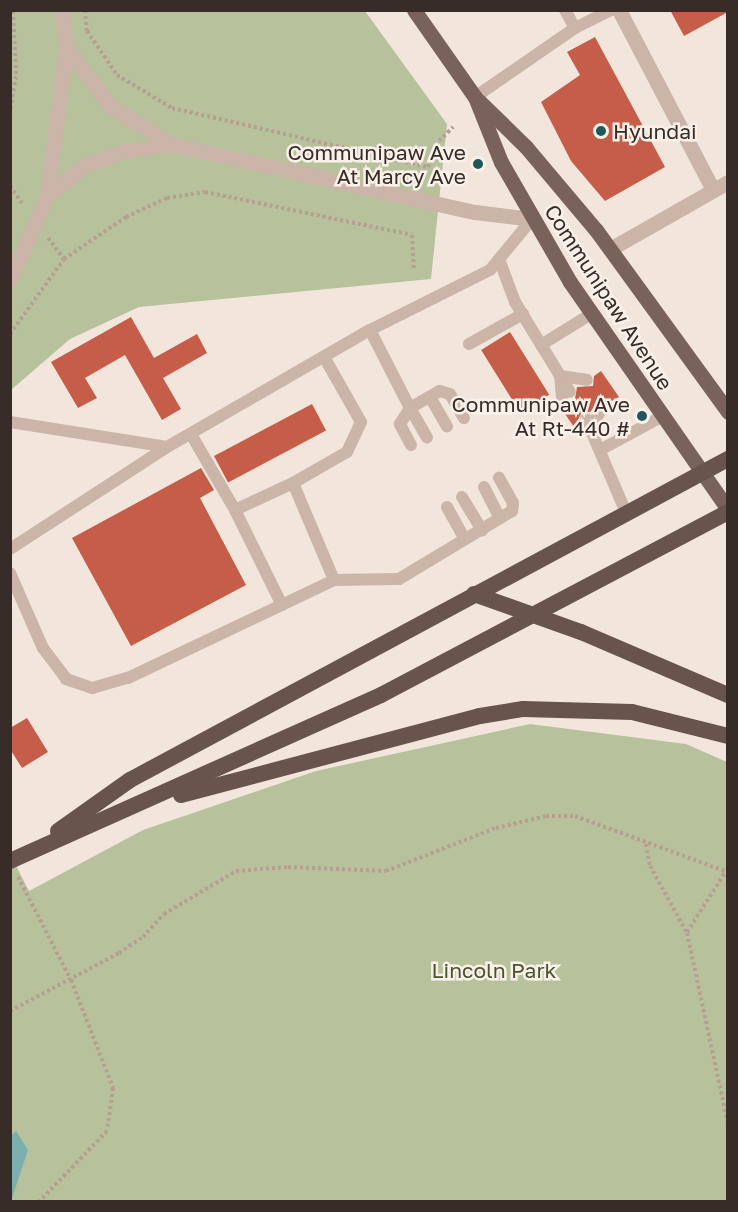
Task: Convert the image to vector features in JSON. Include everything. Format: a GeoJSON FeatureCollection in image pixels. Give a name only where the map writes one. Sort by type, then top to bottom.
{"type":"FeatureCollection","features":[{"type":"Feature","properties":{"kind":"highway"},"geometry":{"type":"LineString","coordinates":[[13,867],[36,847],[130,780],[625,510],[728,459]]}},
{"type":"Feature","properties":{"kind":"highway"},"geometry":{"type":"LineString","coordinates":[[36,847],[143,804],[381,695],[529,613],[728,510]]}},
{"type":"Feature","properties":{"kind":"highway"},"geometry":{"type":"LineString","coordinates":[[474,594],[529,613],[728,695]]}},
{"type":"Feature","properties":{"kind":"highway"},"geometry":{"type":"LineString","coordinates":[[143,804],[480,716],[523,709],[632,712],[728,736]]}},
{"type":"Feature","properties":{"kind":"main road","name":"Communipaw Avenue"},"geometry":{"type":"LineString","coordinates":[[414,10],[475,97],[526,147],[610,249],[728,412]]}},
{"type":"Feature","properties":{"kind":"main road","name":"Communipaw Avenue"},"geometry":{"type":"LineString","coordinates":[[475,97],[501,162],[532,219],[591,314],[728,510]]}},
{"type":"Feature","properties":{"kind":"street"},"geometry":{"type":"LineString","coordinates":[[10,280],[37,223],[46,195],[66,47],[62,10]]}},
{"type":"Feature","properties":{"kind":"street"},"geometry":{"type":"LineString","coordinates":[[618,10],[713,190]]}},
{"type":"Feature","properties":{"kind":"street"},"geometry":{"type":"LineString","coordinates":[[66,47],[110,106],[170,144],[475,212],[532,219]]}},
{"type":"Feature","properties":{"kind":"street"},"geometry":{"type":"LineString","coordinates":[[46,195],[87,164],[121,152],[170,144]]}},
{"type":"Feature","properties":{"kind":"street"},"geometry":{"type":"LineString","coordinates":[[610,249],[728,182]]}},
{"type":"Feature","properties":{"kind":"lane"},"geometry":{"type":"LineString","coordinates":[[565,10],[575,28]]}},
{"type":"Feature","properties":{"kind":"lane"},"geometry":{"type":"LineString","coordinates":[[475,97],[575,28],[612,10]]}},
{"type":"Feature","properties":{"kind":"lane"},"geometry":{"type":"LineString","coordinates":[[10,549],[167,447],[192,436],[370,330],[490,270],[532,219]]}},
{"type":"Feature","properties":{"kind":"lane"},"geometry":{"type":"LineString","coordinates":[[499,259],[523,314],[560,376],[566,394]]}},
{"type":"Feature","properties":{"kind":"lane"},"geometry":{"type":"LineString","coordinates":[[469,344],[523,314]]}},
{"type":"Feature","properties":{"kind":"lane"},"geometry":{"type":"LineString","coordinates":[[541,345],[591,314]]}},
{"type":"Feature","properties":{"kind":"lane"},"geometry":{"type":"LineString","coordinates":[[370,330],[427,437]]}},
{"type":"Feature","properties":{"kind":"lane"},"geometry":{"type":"LineString","coordinates":[[235,510],[293,483],[346,452],[361,422],[324,357]]}},
{"type":"Feature","properties":{"kind":"lane"},"geometry":{"type":"LineString","coordinates":[[560,376],[587,380]]}},
{"type":"Feature","properties":{"kind":"lane"},"geometry":{"type":"LineString","coordinates":[[411,445],[400,424],[410,408],[430,396],[440,391],[450,394],[464,418]]}},
{"type":"Feature","properties":{"kind":"lane"},"geometry":{"type":"LineString","coordinates":[[430,396],[447,426]]}},
{"type":"Feature","properties":{"kind":"lane"},"geometry":{"type":"LineString","coordinates":[[604,406],[585,423],[600,450],[625,510]]}},
{"type":"Feature","properties":{"kind":"lane"},"geometry":{"type":"LineString","coordinates":[[600,450],[663,416]]}},
{"type":"Feature","properties":{"kind":"lane"},"geometry":{"type":"LineString","coordinates":[[10,422],[167,447]]}},
{"type":"Feature","properties":{"kind":"lane"},"geometry":{"type":"LineString","coordinates":[[192,436],[235,510],[282,605]]}},
{"type":"Feature","properties":{"kind":"lane"},"geometry":{"type":"LineString","coordinates":[[10,573],[43,648],[66,679],[92,688],[128,678],[334,580],[399,579],[512,511],[513,503],[498,478]]}},
{"type":"Feature","properties":{"kind":"lane"},"geometry":{"type":"LineString","coordinates":[[293,483],[334,580]]}},
{"type":"Feature","properties":{"kind":"lane"},"geometry":{"type":"LineString","coordinates":[[484,487],[500,519]]}},
{"type":"Feature","properties":{"kind":"lane"},"geometry":{"type":"LineString","coordinates":[[462,497],[482,530]]}},
{"type":"Feature","properties":{"kind":"lane"},"geometry":{"type":"LineString","coordinates":[[447,507],[465,539]]}},
{"type":"Feature","properties":{"kind":"path"},"geometry":{"type":"LineString","coordinates":[[10,114],[16,74],[13,10]]}},
{"type":"Feature","properties":{"kind":"path"},"geometry":{"type":"LineString","coordinates":[[85,10],[87,31],[117,75],[172,108],[428,167],[439,141],[453,127]]}},
{"type":"Feature","properties":{"kind":"path"},"geometry":{"type":"LineString","coordinates":[[10,186],[64,259]]}},
{"type":"Feature","properties":{"kind":"path"},"geometry":{"type":"LineString","coordinates":[[10,334],[64,259],[126,217],[167,198],[205,192],[412,235],[414,269]]}},
{"type":"Feature","properties":{"kind":"path"},"geometry":{"type":"LineString","coordinates":[[10,1011],[71,980],[143,937],[164,914],[201,889],[236,871],[288,867],[386,871],[450,843],[546,816],[575,816],[727,872],[687,933]]}},
{"type":"Feature","properties":{"kind":"path"},"geometry":{"type":"LineString","coordinates":[[646,843],[650,866],[687,933],[728,1125]]}},
{"type":"Feature","properties":{"kind":"path"},"geometry":{"type":"LineString","coordinates":[[13,867],[71,980],[107,1066],[113,1108],[96,1146],[39,1202]]}},
{"type":"Feature","properties":{"kind":"green space"},"geometry":{"type":"Polygon","coordinates":[[[11,11],[365,11],[447,124],[431,279],[139,307],[70,339],[11,390],[11,11]]]}},
{"type":"Feature","properties":{"kind":"green space","name":"Lincoln Park"},"geometry":{"type":"Polygon","coordinates":[[[530,724],[686,744],[727,762],[727,1201],[11,1201],[10,854],[29,891],[143,830],[316,771],[530,724]]]}},
{"type":"Feature","properties":{"kind":"water"},"geometry":{"type":"Polygon","coordinates":[[[16,1131],[28,1150],[11,1201],[11,1136],[16,1131]]]}},
{"type":"Feature","properties":{"kind":"building"},"geometry":{"type":"Polygon","coordinates":[[[670,10],[728,10],[728,12],[684,36],[670,10]]]}},
{"type":"Feature","properties":{"kind":"building","name":"Hyundai"},"geometry":{"type":"Polygon","coordinates":[[[595,37],[665,167],[605,201],[571,161],[541,102],[580,75],[567,52],[595,37]]]}},
{"type":"Feature","properties":{"kind":"building"},"geometry":{"type":"Polygon","coordinates":[[[131,317],[154,358],[197,334],[207,353],[163,378],[181,409],[162,420],[125,355],[85,378],[97,398],[78,408],[51,362],[131,317]]]}},
{"type":"Feature","properties":{"kind":"building"},"geometry":{"type":"Polygon","coordinates":[[[510,332],[549,395],[520,413],[481,350],[510,332]]]}},
{"type":"Feature","properties":{"kind":"building"},"geometry":{"type":"Polygon","coordinates":[[[601,371],[619,397],[610,402],[601,399],[590,412],[582,412],[574,427],[559,405],[575,399],[577,387],[593,386],[594,376],[601,371]]]}},
{"type":"Feature","properties":{"kind":"building"},"geometry":{"type":"Polygon","coordinates":[[[312,404],[326,430],[228,483],[214,456],[312,404]]]}},
{"type":"Feature","properties":{"kind":"building"},"geometry":{"type":"Polygon","coordinates":[[[201,468],[214,490],[200,498],[246,585],[131,646],[72,538],[201,468]]]}},
{"type":"Feature","properties":{"kind":"building"},"geometry":{"type":"Polygon","coordinates":[[[27,718],[48,752],[22,768],[10,749],[10,728],[27,718]]]}},
{"type":"Feature","properties":{"kind":"place","name":"Hyundai"},"geometry":{"type":"Point","coordinates":[601,131]}},
{"type":"Feature","properties":{"kind":"place","name":"Communipaw Ave At Marcy Ave"},"geometry":{"type":"Point","coordinates":[478,164]}},
{"type":"Feature","properties":{"kind":"place","name":"Communipaw Ave At Rt-440 #"},"geometry":{"type":"Point","coordinates":[642,416]}}]}
